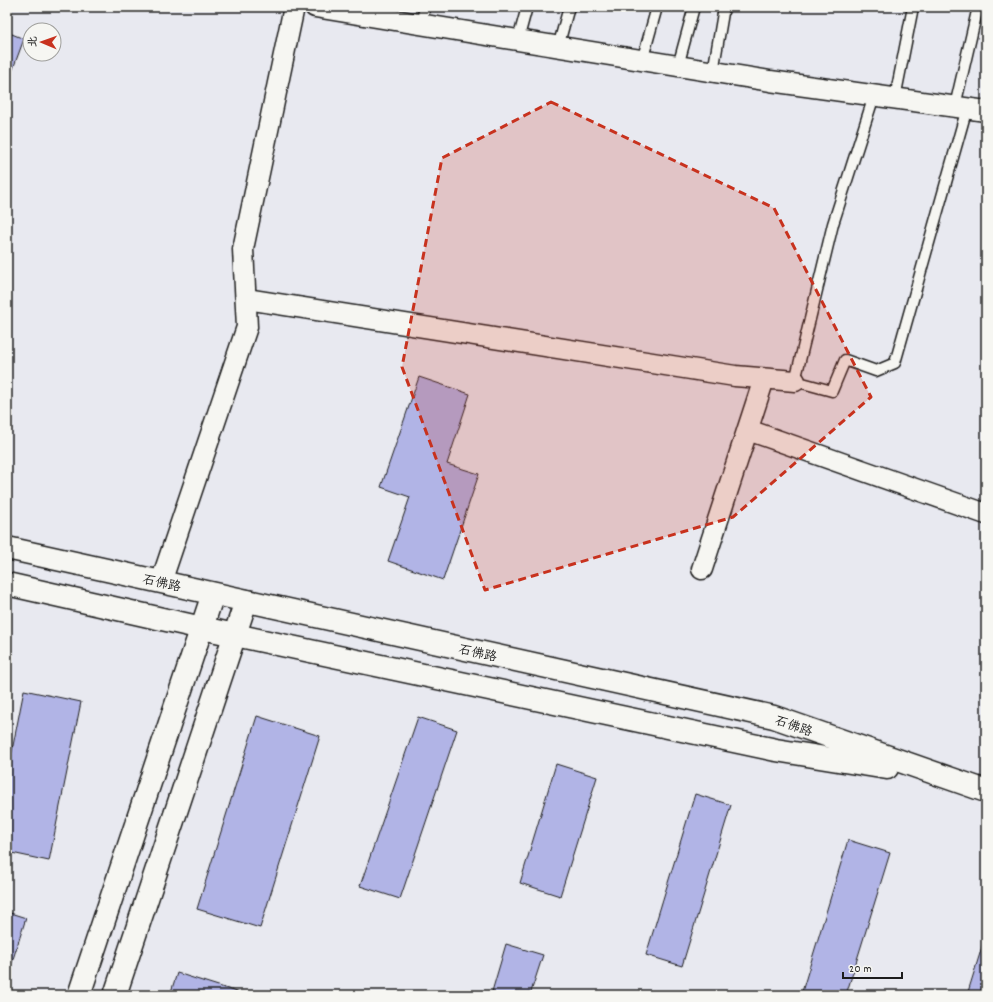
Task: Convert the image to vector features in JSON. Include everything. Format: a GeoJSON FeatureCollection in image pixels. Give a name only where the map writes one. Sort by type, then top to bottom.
{"type":"FeatureCollection","features":[{"type":"Feature","properties":{"kind":"street"},"geometry":{"type":"LineString","coordinates":[[161,582],[247,327],[243,249],[294,7]]}},
{"type":"Feature","properties":{"kind":"street"},"geometry":{"type":"LineString","coordinates":[[315,7],[423,16],[518,40],[558,47],[874,96],[969,108]]}},
{"type":"Feature","properties":{"kind":"street"},"geometry":{"type":"LineString","coordinates":[[246,299],[727,375],[795,381]]}},
{"type":"Feature","properties":{"kind":"street"},"geometry":{"type":"LineString","coordinates":[[702,569],[764,379]]}},
{"type":"Feature","properties":{"kind":"street"},"geometry":{"type":"LineString","coordinates":[[748,430],[986,514]]}},
{"type":"Feature","properties":{"kind":"street","name":"石佛路"},"geometry":{"type":"LineString","coordinates":[[7,548],[774,717],[986,791]]}},
{"type":"Feature","properties":{"kind":"street","name":"石佛路"},"geometry":{"type":"LineString","coordinates":[[7,584],[202,628],[776,750],[943,777]]}},
{"type":"Feature","properties":{"kind":"street"},"geometry":{"type":"LineString","coordinates":[[79,995],[213,594]]}},
{"type":"Feature","properties":{"kind":"street"},"geometry":{"type":"LineString","coordinates":[[115,995],[246,601]]}},
{"type":"Feature","properties":{"kind":"lane"},"geometry":{"type":"LineString","coordinates":[[518,40],[527,7]]}},
{"type":"Feature","properties":{"kind":"lane"},"geometry":{"type":"LineString","coordinates":[[558,47],[569,7]]}},
{"type":"Feature","properties":{"kind":"lane"},"geometry":{"type":"LineString","coordinates":[[642,60],[657,7]]}},
{"type":"Feature","properties":{"kind":"lane"},"geometry":{"type":"LineString","coordinates":[[678,66],[694,7]]}},
{"type":"Feature","properties":{"kind":"lane"},"geometry":{"type":"LineString","coordinates":[[713,72],[724,7]]}},
{"type":"Feature","properties":{"kind":"lane"},"geometry":{"type":"LineString","coordinates":[[895,98],[913,7]]}},
{"type":"Feature","properties":{"kind":"lane"},"geometry":{"type":"LineString","coordinates":[[874,96],[833,224],[795,381],[832,391],[845,360],[876,371],[895,363],[969,108],[978,7]]}},
{"type":"Feature","properties":{"kind":"highlighted area"},"geometry":{"type":"Polygon","coordinates":[[[551,102],[774,208],[871,397],[733,517],[485,590],[402,367],[442,158],[551,102]]]}},
{"type":"Feature","properties":{"kind":"building"},"geometry":{"type":"Polygon","coordinates":[[[7,32],[22,38],[22,44],[7,85],[7,32]]]}},
{"type":"Feature","properties":{"kind":"building"},"geometry":{"type":"Polygon","coordinates":[[[419,377],[470,394],[447,464],[479,474],[443,580],[388,561],[410,497],[381,487],[419,377]]]}},
{"type":"Feature","properties":{"kind":"building"},"geometry":{"type":"Polygon","coordinates":[[[24,690],[81,702],[49,861],[7,852],[7,776],[24,690]]]}},
{"type":"Feature","properties":{"kind":"building"},"geometry":{"type":"Polygon","coordinates":[[[257,716],[320,736],[260,928],[197,909],[257,716]]]}},
{"type":"Feature","properties":{"kind":"building"},"geometry":{"type":"Polygon","coordinates":[[[418,717],[457,730],[400,899],[360,886],[418,717]]]}},
{"type":"Feature","properties":{"kind":"building"},"geometry":{"type":"Polygon","coordinates":[[[556,764],[597,777],[560,896],[520,883],[556,764]]]}},
{"type":"Feature","properties":{"kind":"building"},"geometry":{"type":"Polygon","coordinates":[[[695,794],[731,805],[682,966],[646,955],[695,794]]]}},
{"type":"Feature","properties":{"kind":"building"},"geometry":{"type":"Polygon","coordinates":[[[848,840],[890,853],[846,995],[801,995],[848,840]]]}},
{"type":"Feature","properties":{"kind":"building"},"geometry":{"type":"Polygon","coordinates":[[[7,912],[26,918],[7,978],[7,912]]]}},
{"type":"Feature","properties":{"kind":"building"},"geometry":{"type":"Polygon","coordinates":[[[986,934],[986,995],[967,995],[986,934]]]}},
{"type":"Feature","properties":{"kind":"building"},"geometry":{"type":"Polygon","coordinates":[[[506,944],[543,955],[530,995],[491,995],[506,944]]]}},
{"type":"Feature","properties":{"kind":"building"},"geometry":{"type":"Polygon","coordinates":[[[177,973],[247,995],[170,995],[177,973]]]}}]}
